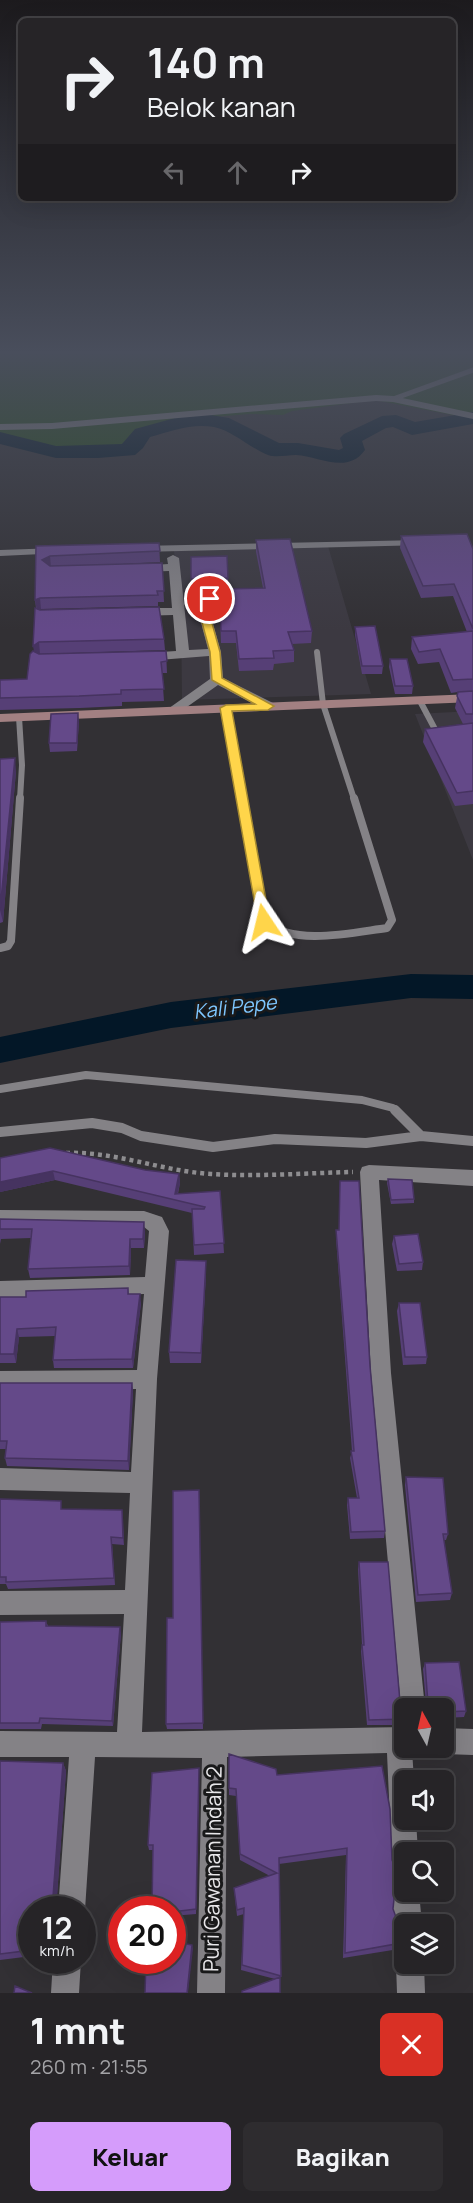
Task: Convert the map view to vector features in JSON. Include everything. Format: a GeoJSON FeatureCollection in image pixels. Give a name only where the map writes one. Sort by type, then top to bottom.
{"type":"FeatureCollection","features":[{"type":"Feature","properties":{"kind":"main road"},"geometry":{"type":"LineString","coordinates":[[0,718],[473,699]]}},
{"type":"Feature","properties":{"kind":"street"},"geometry":{"type":"LineString","coordinates":[[124,549],[438,542]]}},
{"type":"Feature","properties":{"kind":"street"},"geometry":{"type":"LineString","coordinates":[[0,553],[77,551]]}},
{"type":"Feature","properties":{"kind":"street"},"geometry":{"type":"LineString","coordinates":[[129,569],[173,561],[183,656]]}},
{"type":"Feature","properties":{"kind":"street"},"geometry":{"type":"LineString","coordinates":[[217,680],[215,652],[202,604],[219,596]]}},
{"type":"Feature","properties":{"kind":"street"},"geometry":{"type":"LineString","coordinates":[[121,613],[178,611]]}},
{"type":"Feature","properties":{"kind":"street"},"geometry":{"type":"LineString","coordinates":[[135,657],[183,656],[215,652]]}},
{"type":"Feature","properties":{"kind":"street"},"geometry":{"type":"LineString","coordinates":[[217,680],[268,706]]}},
{"type":"Feature","properties":{"kind":"street"},"geometry":{"type":"LineString","coordinates":[[172,711],[217,680]]}},
{"type":"Feature","properties":{"kind":"street"},"geometry":{"type":"LineString","coordinates":[[412,1698],[381,1373],[369,1172],[473,1178]]}},
{"type":"Feature","properties":{"kind":"street"},"geometry":{"type":"LineString","coordinates":[[0,1218],[144,1219],[155,1223],[159,1231],[147,1379],[129,1744]]}},
{"type":"Feature","properties":{"kind":"street"},"geometry":{"type":"LineString","coordinates":[[0,1290],[155,1285]]}},
{"type":"Feature","properties":{"kind":"street"},"geometry":{"type":"LineString","coordinates":[[0,1381],[147,1379]]}},
{"type":"Feature","properties":{"kind":"street"},"geometry":{"type":"LineString","coordinates":[[0,1479],[141,1483]]}},
{"type":"Feature","properties":{"kind":"street"},"geometry":{"type":"LineString","coordinates":[[0,1603],[136,1602]]}},
{"type":"Feature","properties":{"kind":"street"},"geometry":{"type":"LineString","coordinates":[[0,1744],[215,1745],[394,1740]]}},
{"type":"Feature","properties":{"kind":"street"},"geometry":{"type":"LineString","coordinates":[[454,1741],[473,1742]]}},
{"type":"Feature","properties":{"kind":"street"},"geometry":{"type":"LineString","coordinates":[[72,1896],[83,1744]]}},
{"type":"Feature","properties":{"kind":"street","name":"Puri Gawanan Indah 2"},"geometry":{"type":"LineString","coordinates":[[211,1993],[215,1745]]}},
{"type":"Feature","properties":{"kind":"street"},"geometry":{"type":"LineString","coordinates":[[402,1758],[404,1842]]}},
{"type":"Feature","properties":{"kind":"street"},"geometry":{"type":"LineString","coordinates":[[65,1993],[66,1974]]}},
{"type":"Feature","properties":{"kind":"street"},"geometry":{"type":"LineString","coordinates":[[410,1974],[411,1993]]}},
{"type":"Feature","properties":{"kind":"lane"},"geometry":{"type":"LineString","coordinates":[[226,708],[264,922],[268,928],[286,934],[358,932],[387,928],[392,920],[391,910],[322,704],[317,652]]}},
{"type":"Feature","properties":{"kind":"lane"},"geometry":{"type":"LineString","coordinates":[[420,700],[437,733],[451,733]]}},
{"type":"Feature","properties":{"kind":"lane"},"geometry":{"type":"LineString","coordinates":[[0,948],[8,946],[11,942],[22,765],[19,717]]}},
{"type":"Feature","properties":{"kind":"lane"},"geometry":{"type":"LineString","coordinates":[[11,765],[22,765]]}},
{"type":"Feature","properties":{"kind":"lane"},"geometry":{"type":"LineString","coordinates":[[0,1089],[86,1075],[362,1100],[393,1108],[421,1136]]}},
{"type":"Feature","properties":{"kind":"lane"},"geometry":{"type":"LineString","coordinates":[[0,1132],[92,1123],[122,1128],[141,1136],[213,1147],[275,1139],[366,1143],[421,1136],[473,1141]]}},
{"type":"Feature","properties":{"kind":"path"},"geometry":{"type":"LineString","coordinates":[[61,1154],[95,1152],[142,1164],[210,1174],[369,1172]]}},
{"type":"Feature","properties":{"kind":"shaded area"},"geometry":{"type":"Polygon","coordinates":[[[328,546],[371,694],[182,700],[181,611],[174,551],[328,546]]]}},
{"type":"Feature","properties":{"kind":"shaded area"},"geometry":{"type":"Polygon","coordinates":[[[473,711],[473,860],[415,714],[473,711]]]}},
{"type":"Feature","properties":{"kind":"green space"},"geometry":{"type":"Polygon","coordinates":[[[15,444],[137,444],[105,450],[15,444]]]}},
{"type":"Feature","properties":{"kind":"building"},"geometry":{"type":"Polygon","coordinates":[[[467,534],[473,549],[473,629],[454,584],[423,586],[401,536],[467,534]]]}},
{"type":"Feature","properties":{"kind":"building"},"geometry":{"type":"Polygon","coordinates":[[[290,539],[312,631],[288,632],[294,650],[273,651],[274,658],[239,659],[236,631],[221,631],[219,591],[265,588],[256,540],[290,539]]]}},
{"type":"Feature","properties":{"kind":"building"},"geometry":{"type":"Polygon","coordinates":[[[159,543],[160,551],[50,556],[42,560],[50,566],[162,563],[164,591],[157,591],[158,595],[35,600],[36,546],[159,543]]]}},
{"type":"Feature","properties":{"kind":"building"},"geometry":{"type":"Polygon","coordinates":[[[227,556],[228,578],[191,579],[191,557],[227,556]]]}},
{"type":"Feature","properties":{"kind":"building"},"geometry":{"type":"Polygon","coordinates":[[[159,607],[164,639],[39,642],[33,646],[35,608],[40,610],[159,607]]]}},
{"type":"Feature","properties":{"kind":"building"},"geometry":{"type":"Polygon","coordinates":[[[375,626],[383,666],[362,666],[355,627],[375,626]]]}},
{"type":"Feature","properties":{"kind":"building"},"geometry":{"type":"Polygon","coordinates":[[[473,631],[473,679],[453,680],[440,649],[419,652],[412,637],[473,631]]]}},
{"type":"Feature","properties":{"kind":"building"},"geometry":{"type":"Polygon","coordinates":[[[33,651],[39,654],[166,651],[167,661],[161,662],[164,689],[121,690],[121,694],[0,698],[0,680],[27,679],[30,654],[33,651]]]}},
{"type":"Feature","properties":{"kind":"building"},"geometry":{"type":"Polygon","coordinates":[[[390,659],[407,659],[413,686],[395,686],[390,659]]]}},
{"type":"Feature","properties":{"kind":"building"},"geometry":{"type":"Polygon","coordinates":[[[473,691],[473,714],[466,714],[457,696],[458,692],[473,691]]]}},
{"type":"Feature","properties":{"kind":"building"},"geometry":{"type":"Polygon","coordinates":[[[78,713],[77,743],[49,743],[51,714],[78,713]]]}},
{"type":"Feature","properties":{"kind":"building"},"geometry":{"type":"Polygon","coordinates":[[[473,723],[473,791],[457,793],[425,729],[473,723]]]}},
{"type":"Feature","properties":{"kind":"building"},"geometry":{"type":"Polygon","coordinates":[[[15,758],[0,910],[0,759],[15,758]]]}},
{"type":"Feature","properties":{"kind":"building"},"geometry":{"type":"Polygon","coordinates":[[[50,1148],[145,1170],[179,1174],[175,1194],[220,1191],[224,1243],[194,1245],[192,1209],[204,1209],[205,1207],[53,1171],[0,1182],[0,1158],[50,1148]]]}},
{"type":"Feature","properties":{"kind":"building"},"geometry":{"type":"Polygon","coordinates":[[[388,1179],[412,1180],[414,1199],[391,1200],[388,1179]]]}},
{"type":"Feature","properties":{"kind":"building"},"geometry":{"type":"Polygon","coordinates":[[[340,1181],[359,1181],[370,1366],[385,1531],[351,1532],[348,1498],[359,1498],[351,1451],[354,1451],[336,1230],[339,1230],[340,1181]]]}},
{"type":"Feature","properties":{"kind":"building"},"geometry":{"type":"Polygon","coordinates":[[[0,1219],[144,1222],[143,1239],[130,1239],[129,1266],[28,1269],[32,1229],[0,1229],[0,1219]]]}},
{"type":"Feature","properties":{"kind":"building"},"geometry":{"type":"Polygon","coordinates":[[[418,1234],[423,1262],[399,1264],[394,1236],[418,1234]]]}},
{"type":"Feature","properties":{"kind":"building"},"geometry":{"type":"Polygon","coordinates":[[[176,1260],[206,1261],[201,1353],[169,1352],[176,1260]]]}},
{"type":"Feature","properties":{"kind":"building"},"geometry":{"type":"Polygon","coordinates":[[[128,1288],[128,1294],[140,1294],[132,1359],[53,1360],[56,1327],[17,1329],[14,1354],[0,1354],[0,1297],[26,1297],[26,1291],[128,1288]]]}},
{"type":"Feature","properties":{"kind":"building"},"geometry":{"type":"Polygon","coordinates":[[[399,1303],[420,1303],[427,1357],[405,1357],[399,1303]]]}},
{"type":"Feature","properties":{"kind":"building"},"geometry":{"type":"Polygon","coordinates":[[[0,1383],[132,1383],[128,1461],[5,1458],[7,1441],[0,1441],[0,1383]]]}},
{"type":"Feature","properties":{"kind":"building"},"geometry":{"type":"Polygon","coordinates":[[[406,1477],[443,1478],[448,1534],[443,1534],[452,1593],[418,1595],[406,1477]]]}},
{"type":"Feature","properties":{"kind":"building"},"geometry":{"type":"Polygon","coordinates":[[[199,1490],[203,1723],[166,1724],[167,1618],[173,1618],[173,1491],[199,1490]]]}},
{"type":"Feature","properties":{"kind":"building"},"geometry":{"type":"Polygon","coordinates":[[[0,1499],[61,1501],[61,1509],[122,1510],[123,1538],[111,1537],[114,1578],[6,1582],[6,1577],[0,1577],[0,1499]]]}},
{"type":"Feature","properties":{"kind":"building"},"geometry":{"type":"Polygon","coordinates":[[[359,1562],[388,1562],[400,1698],[394,1698],[394,1719],[369,1720],[362,1645],[364,1645],[359,1562]]]}},
{"type":"Feature","properties":{"kind":"building"},"geometry":{"type":"Polygon","coordinates":[[[46,1621],[46,1626],[120,1627],[112,1721],[40,1718],[39,1723],[0,1723],[0,1622],[46,1621]]]}},
{"type":"Feature","properties":{"kind":"building"},"geometry":{"type":"Polygon","coordinates":[[[459,1662],[466,1711],[454,1712],[454,1698],[428,1698],[425,1663],[459,1662]]]}},
{"type":"Feature","properties":{"kind":"building"},"geometry":{"type":"Polygon","coordinates":[[[229,1754],[276,1769],[277,1775],[382,1766],[390,1809],[394,1864],[394,1944],[345,1953],[347,1848],[279,1858],[281,1976],[242,1965],[244,1908],[237,1910],[234,1888],[277,1873],[240,1854],[236,1789],[229,1788],[229,1754]]]}},
{"type":"Feature","properties":{"kind":"building"},"geometry":{"type":"Polygon","coordinates":[[[0,1761],[63,1763],[53,1896],[18,1896],[18,1952],[0,1954],[0,1761]]]}},
{"type":"Feature","properties":{"kind":"building"},"geometry":{"type":"Polygon","coordinates":[[[199,1768],[196,1909],[186,1910],[186,1896],[152,1896],[153,1845],[148,1845],[152,1773],[199,1768]]]}},
{"type":"Feature","properties":{"kind":"building"},"geometry":{"type":"Polygon","coordinates":[[[186,1944],[192,1945],[187,1993],[145,1993],[146,1974],[186,1974],[186,1944]]]}},
{"type":"Feature","properties":{"kind":"building"},"geometry":{"type":"Polygon","coordinates":[[[280,1977],[280,1993],[242,1993],[242,1991],[280,1977]]]}},
{"type":"Feature","properties":{"kind":"building"},"geometry":{"type":"Polygon","coordinates":[[[15,1986],[32,1993],[14,1993],[15,1986]]]}},
{"type":"Feature","properties":{"kind":"waterway"},"geometry":{"type":"LineString","coordinates":[[24,444],[56,452],[127,450],[136,444]]}},
{"type":"Feature","properties":{"kind":"waterway"},"geometry":{"type":"LineString","coordinates":[[264,444],[275,450],[298,449],[343,457],[354,450],[353,444]]}},
{"type":"Feature","properties":{"kind":"waterway","name":"Kali Pepe"},"geometry":{"type":"LineString","coordinates":[[0,1050],[171,1015],[411,986],[473,987]]}},
{"type":"Feature","properties":{"kind":"route"},"geometry":{"type":"LineString","coordinates":[[210,599],[202,604],[215,652],[217,680],[268,706],[226,708],[264,922]]}}]}
